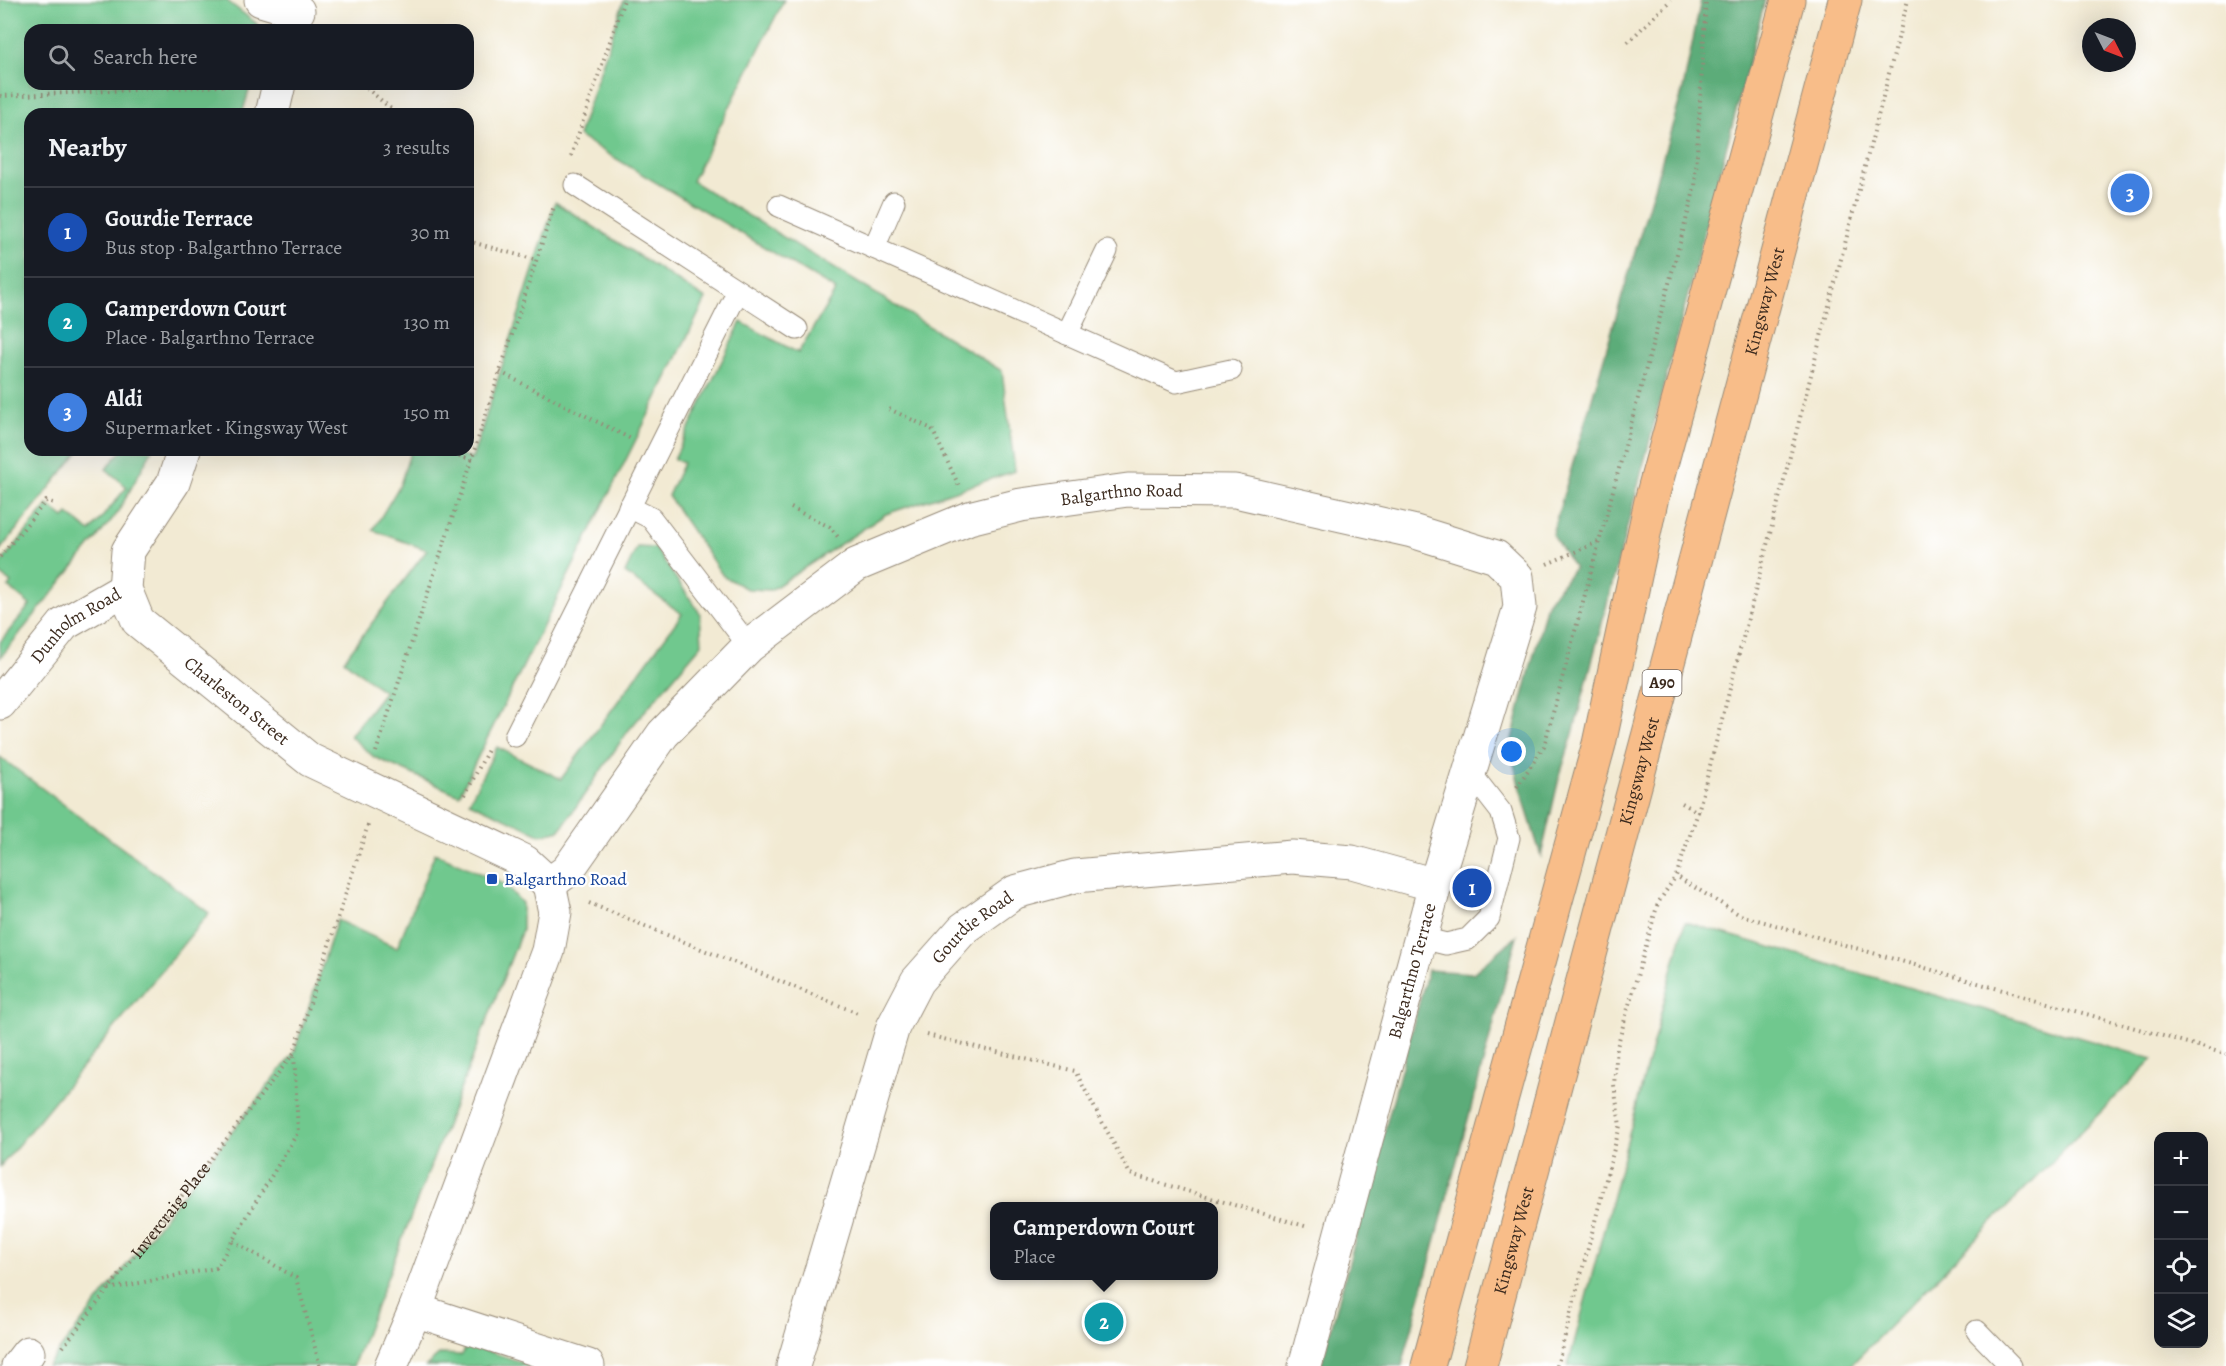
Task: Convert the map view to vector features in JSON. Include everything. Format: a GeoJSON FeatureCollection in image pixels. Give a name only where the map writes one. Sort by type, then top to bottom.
{"type":"FeatureCollection","features":[{"type":"Feature","properties":{"kind":"highway"},"geometry":{"type":"LineString","coordinates":[[1428,1366],[1599,744],[1651,501],[1788,0]]}},
{"type":"Feature","properties":{"kind":"highway","name":"Kingsway West"},"geometry":{"type":"LineString","coordinates":[[1480,1366],[1845,0]]}},
{"type":"Feature","properties":{"kind":"street"},"geometry":{"type":"LineString","coordinates":[[261,0],[297,14]]}},
{"type":"Feature","properties":{"kind":"street","name":"Dunholm Road"},"geometry":{"type":"LineString","coordinates":[[0,703],[64,624],[125,589],[128,551],[173,483],[182,456]]}},
{"type":"Feature","properties":{"kind":"street","name":"Balgarthno Road"},"geometry":{"type":"LineString","coordinates":[[549,884],[567,871],[663,734],[749,646],[856,565],[969,518],[1022,505],[1128,490],[1235,491],[1412,531],[1496,558],[1517,577]]}},
{"type":"Feature","properties":{"kind":"street","name":"Balgarthno Terrace"},"geometry":{"type":"LineString","coordinates":[[1305,1366],[1435,885],[1520,607],[1517,577]]}},
{"type":"Feature","properties":{"kind":"street","name":"Charleston Street"},"geometry":{"type":"LineString","coordinates":[[125,589],[138,621],[310,760],[525,861],[549,884]]}},
{"type":"Feature","properties":{"kind":"street","name":"Gourdie Road"},"geometry":{"type":"LineString","coordinates":[[793,1366],[893,1027],[917,981],[963,929],[1015,892],[1075,876],[1292,857],[1352,862],[1435,885]]}},
{"type":"Feature","properties":{"kind":"street"},"geometry":{"type":"LineString","coordinates":[[391,1366],[415,1310],[548,951],[555,912],[549,884]]}},
{"type":"Feature","properties":{"kind":"street"},"geometry":{"type":"LineString","coordinates":[[415,1310],[588,1366]]}},
{"type":"Feature","properties":{"kind":"lane"},"geometry":{"type":"LineString","coordinates":[[575,185],[797,329]]}},
{"type":"Feature","properties":{"kind":"lane"},"geometry":{"type":"LineString","coordinates":[[874,248],[894,202]]}},
{"type":"Feature","properties":{"kind":"lane"},"geometry":{"type":"LineString","coordinates":[[779,206],[1176,382],[1231,370]]}},
{"type":"Feature","properties":{"kind":"lane"},"geometry":{"type":"LineString","coordinates":[[1067,334],[1107,251]]}},
{"type":"Feature","properties":{"kind":"lane"},"geometry":{"type":"LineString","coordinates":[[515,736],[738,291]]}},
{"type":"Feature","properties":{"kind":"lane"},"geometry":{"type":"LineString","coordinates":[[629,507],[651,518],[749,646]]}},
{"type":"Feature","properties":{"kind":"lane"},"geometry":{"type":"LineString","coordinates":[[1422,938],[1446,944],[1468,939],[1489,918],[1509,838],[1501,812],[1469,771]]}},
{"type":"Feature","properties":{"kind":"lane"},"geometry":{"type":"LineString","coordinates":[[1977,1330],[2011,1366]]}},
{"type":"Feature","properties":{"kind":"path"},"geometry":{"type":"LineString","coordinates":[[570,158],[624,0]]}},
{"type":"Feature","properties":{"kind":"path"},"geometry":{"type":"LineString","coordinates":[[1628,42],[1671,0]]}},
{"type":"Feature","properties":{"kind":"path"},"geometry":{"type":"LineString","coordinates":[[1501,812],[1544,746],[1695,187],[1706,0]]}},
{"type":"Feature","properties":{"kind":"path"},"geometry":{"type":"LineString","coordinates":[[1557,1366],[1620,1126],[1614,1084],[1617,1047],[1658,903],[1676,876],[1698,812],[1908,0]]}},
{"type":"Feature","properties":{"kind":"path"},"geometry":{"type":"LineString","coordinates":[[0,96],[137,90]]}},
{"type":"Feature","properties":{"kind":"path"},"geometry":{"type":"LineString","coordinates":[[369,90],[390,108]]}},
{"type":"Feature","properties":{"kind":"path"},"geometry":{"type":"LineString","coordinates":[[474,453],[555,202]]}},
{"type":"Feature","properties":{"kind":"path"},"geometry":{"type":"LineString","coordinates":[[474,243],[536,260]]}},
{"type":"Feature","properties":{"kind":"path"},"geometry":{"type":"LineString","coordinates":[[500,372],[657,452]]}},
{"type":"Feature","properties":{"kind":"path"},"geometry":{"type":"LineString","coordinates":[[889,409],[932,429],[961,490],[969,518]]}},
{"type":"Feature","properties":{"kind":"path"},"geometry":{"type":"LineString","coordinates":[[462,456],[472,459]]}},
{"type":"Feature","properties":{"kind":"path"},"geometry":{"type":"LineString","coordinates":[[109,1289],[216,1268],[298,1132],[294,1053],[368,826],[374,757],[473,456]]}},
{"type":"Feature","properties":{"kind":"path"},"geometry":{"type":"LineString","coordinates":[[0,557],[46,501],[56,504]]}},
{"type":"Feature","properties":{"kind":"path"},"geometry":{"type":"LineString","coordinates":[[791,508],[830,527],[856,565]]}},
{"type":"Feature","properties":{"kind":"path"},"geometry":{"type":"LineString","coordinates":[[1517,577],[1599,542]]}},
{"type":"Feature","properties":{"kind":"path"},"geometry":{"type":"LineString","coordinates":[[450,825],[498,730],[515,736]]}},
{"type":"Feature","properties":{"kind":"path"},"geometry":{"type":"LineString","coordinates":[[1682,803],[1698,812]]}},
{"type":"Feature","properties":{"kind":"path"},"geometry":{"type":"LineString","coordinates":[[1676,876],[1740,915],[2226,1054]]}},
{"type":"Feature","properties":{"kind":"path"},"geometry":{"type":"LineString","coordinates":[[549,884],[595,906],[893,1027],[1074,1071],[1130,1174],[1340,1237]]}},
{"type":"Feature","properties":{"kind":"path","name":"Invercraig Place"},"geometry":{"type":"LineString","coordinates":[[61,1349],[294,1053]]}},
{"type":"Feature","properties":{"kind":"path"},"geometry":{"type":"LineString","coordinates":[[233,1240],[296,1278],[320,1366]]}},
{"type":"Feature","properties":{"kind":"green space"},"geometry":{"type":"Polygon","coordinates":[[[0,0],[226,0],[257,24],[24,24],[24,90],[249,90],[244,108],[24,108],[24,456],[75,456],[0,550],[0,0]]]}},
{"type":"Feature","properties":{"kind":"green space"},"geometry":{"type":"Polygon","coordinates":[[[624,0],[784,0],[692,181],[1002,371],[1015,471],[886,514],[771,590],[747,589],[723,576],[668,496],[683,463],[674,459],[741,322],[798,353],[836,290],[578,136],[624,0]]]}},
{"type":"Feature","properties":{"kind":"green space"},"geometry":{"type":"Polygon","coordinates":[[[1701,0],[1765,0],[1573,734],[1559,778],[1541,856],[1510,747],[1547,603],[1574,568],[1552,534],[1683,89],[1701,0]]]}},
{"type":"Feature","properties":{"kind":"green space"},"geometry":{"type":"Polygon","coordinates":[[[555,202],[706,299],[459,795],[374,757],[350,736],[384,692],[344,660],[427,550],[373,530],[400,485],[409,456],[462,456],[472,459],[555,202]]]}},
{"type":"Feature","properties":{"kind":"green space"},"geometry":{"type":"Polygon","coordinates":[[[117,456],[149,456],[118,512],[0,658],[0,642],[30,605],[8,587],[11,583],[0,574],[0,564],[48,505],[64,518],[68,514],[90,532],[127,487],[106,469],[117,456]]]}},
{"type":"Feature","properties":{"kind":"green space"},"geometry":{"type":"Polygon","coordinates":[[[637,547],[655,548],[700,613],[702,644],[628,731],[560,830],[542,835],[469,802],[497,747],[561,779],[682,614],[625,573],[637,547]]]}},
{"type":"Feature","properties":{"kind":"green space"},"geometry":{"type":"Polygon","coordinates":[[[0,757],[209,913],[0,1167],[0,757]]]}},
{"type":"Feature","properties":{"kind":"green space"},"geometry":{"type":"Polygon","coordinates":[[[435,853],[504,884],[522,903],[522,930],[353,1366],[47,1366],[294,1053],[337,920],[397,948],[435,853]]]}},
{"type":"Feature","properties":{"kind":"green space"},"geometry":{"type":"Polygon","coordinates":[[[1685,922],[2153,1059],[1850,1366],[1568,1366],[1685,922]]]}},
{"type":"Feature","properties":{"kind":"green space"},"geometry":{"type":"Polygon","coordinates":[[[1517,936],[1402,1366],[1321,1366],[1428,970],[1473,973],[1517,936]]]}},
{"type":"Feature","properties":{"kind":"green space"},"geometry":{"type":"Polygon","coordinates":[[[467,1344],[532,1366],[426,1366],[440,1354],[462,1355],[467,1344]]]}},
{"type":"Feature","properties":{"kind":"place","name":"Aldi"},"geometry":{"type":"Point","coordinates":[2130,193]}},
{"type":"Feature","properties":{"kind":"place","name":"Balgarthno Road"},"geometry":{"type":"Point","coordinates":[492,879]}},
{"type":"Feature","properties":{"kind":"place","name":"Gourdie Terrace"},"geometry":{"type":"Point","coordinates":[1472,888]}},
{"type":"Feature","properties":{"kind":"place","name":"Camperdown Court"},"geometry":{"type":"Point","coordinates":[1104,1322]}}]}
